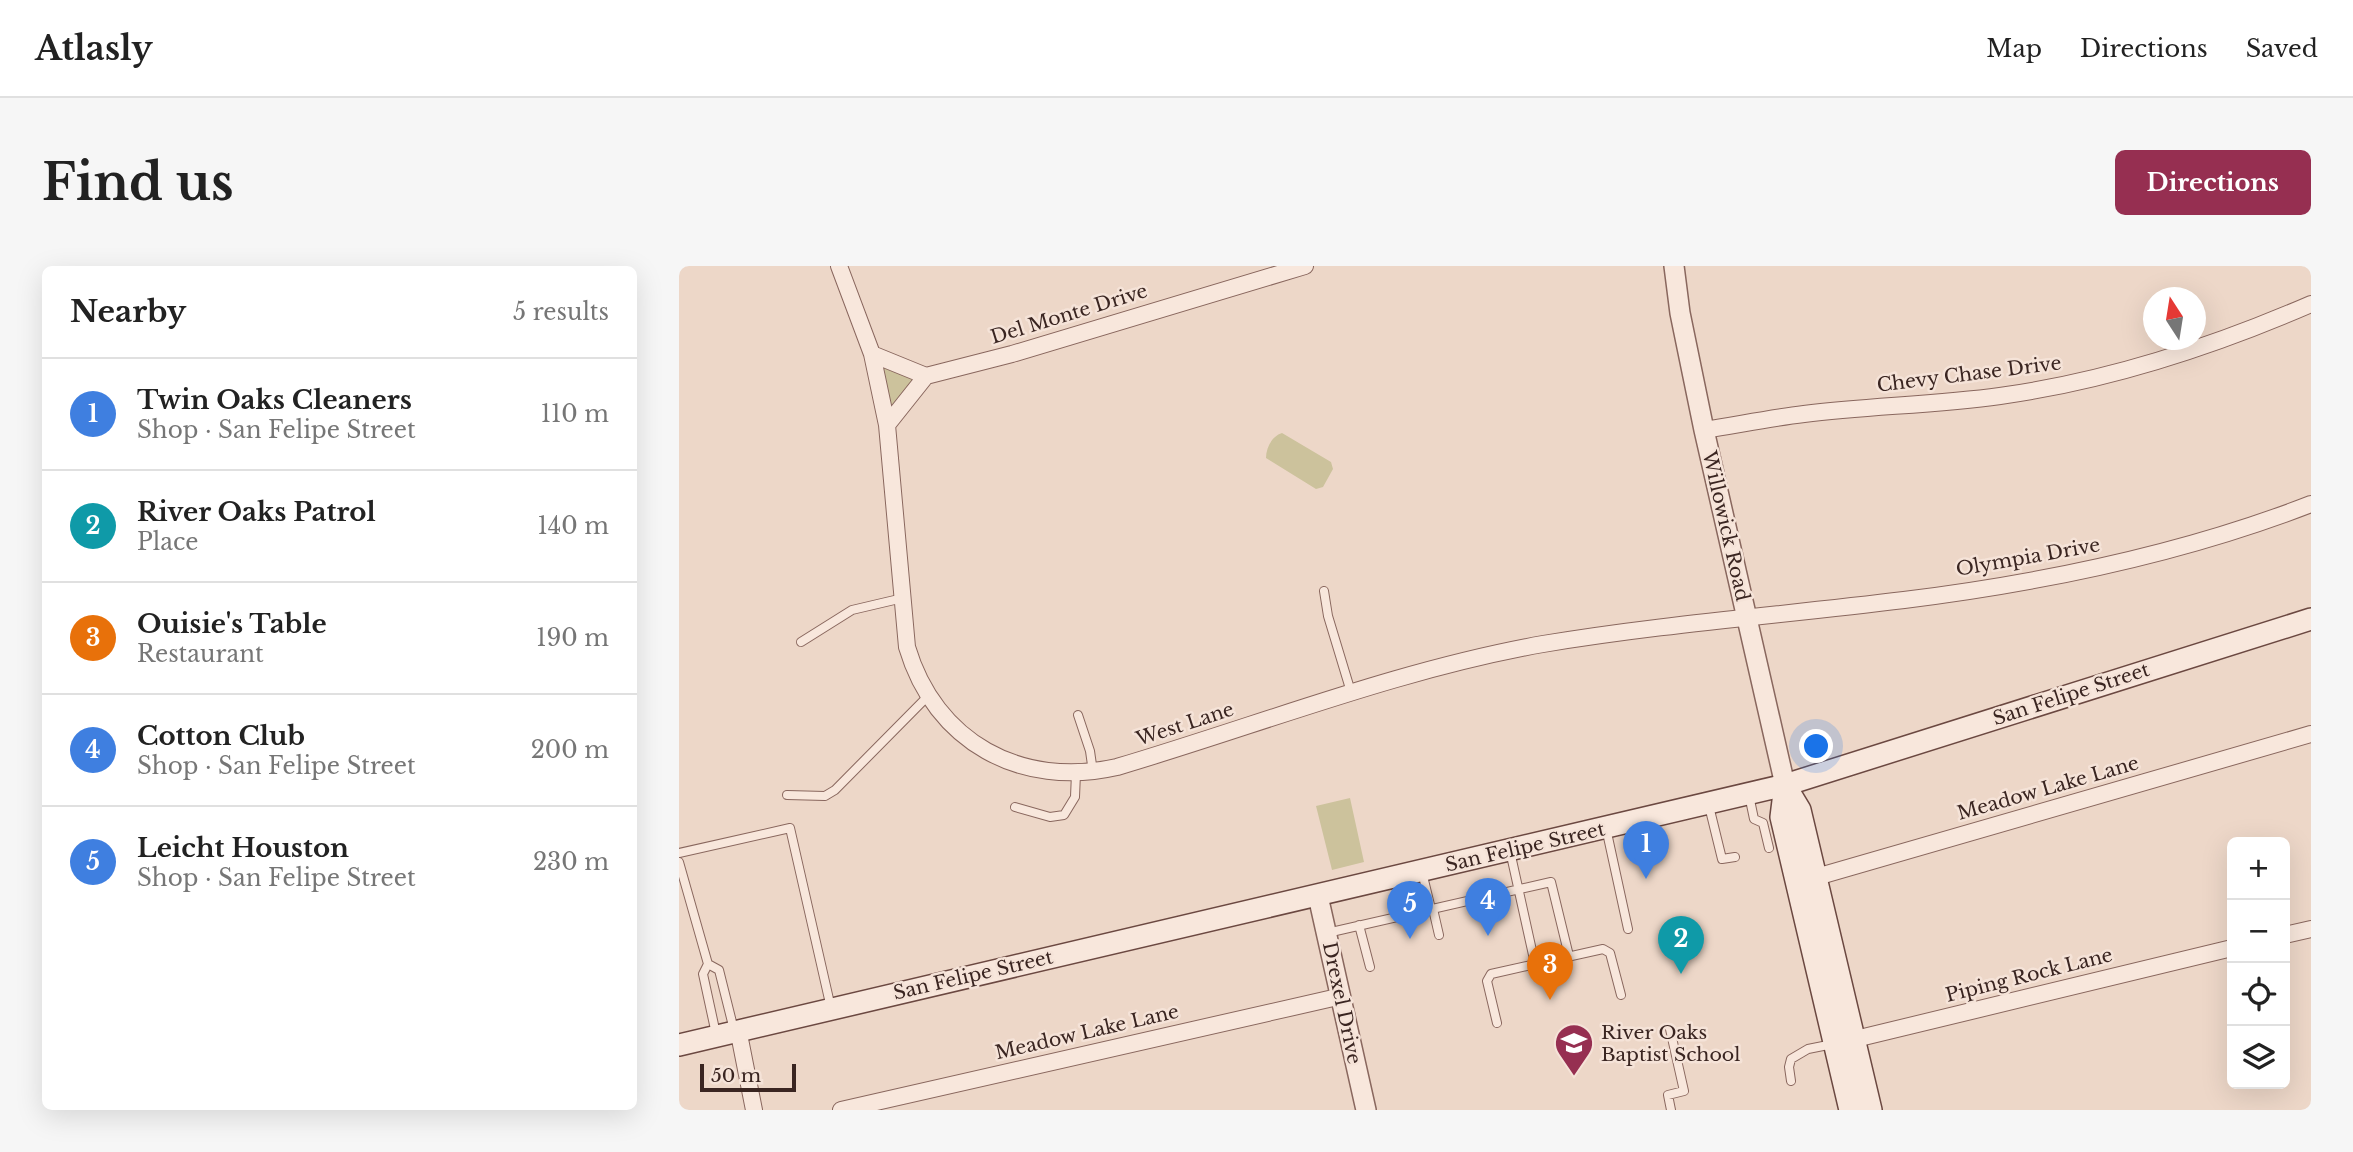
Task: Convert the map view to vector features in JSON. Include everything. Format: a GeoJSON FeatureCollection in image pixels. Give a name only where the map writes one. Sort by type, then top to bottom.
{"type":"FeatureCollection","features":[{"type":"Feature","properties":{"kind":"main road","name":"San Felipe Street"},"geometry":{"type":"LineString","coordinates":[[681,1042],[1422,872],[1785,785],[2311,619]]}},
{"type":"Feature","properties":{"kind":"main road","name":"Willowick Road"},"geometry":{"type":"LineString","coordinates":[[1785,785],[1781,817],[1773,847],[1806,880]]}},
{"type":"Feature","properties":{"kind":"main road","name":"Willowick Road"},"geometry":{"type":"LineString","coordinates":[[1785,785],[1800,810],[1806,880],[1846,1041],[1871,1110]]}},
{"type":"Feature","properties":{"kind":"main road","name":"Willowick Road"},"geometry":{"type":"LineString","coordinates":[[1846,1041],[1850,1110]]}},
{"type":"Feature","properties":{"kind":"street","name":"West Lane"},"geometry":{"type":"LineString","coordinates":[[839,266],[871,354],[887,425],[908,647],[916,677],[954,728],[1006,761],[1055,773],[1093,772],[1190,745],[1350,692],[1458,662],[1540,645],[1746,615]]}},
{"type":"Feature","properties":{"kind":"street","name":"Del Monte Drive"},"geometry":{"type":"LineString","coordinates":[[926,376],[1012,354],[1305,266]]}},
{"type":"Feature","properties":{"kind":"street","name":"Willowick Road"},"geometry":{"type":"LineString","coordinates":[[1674,266],[1680,313],[1704,430],[1785,785]]}},
{"type":"Feature","properties":{"kind":"street","name":"Chevy Chase Drive"},"geometry":{"type":"LineString","coordinates":[[1704,430],[1803,414],[2000,396],[2071,383],[2183,352],[2263,325],[2311,304]]}},
{"type":"Feature","properties":{"kind":"street"},"geometry":{"type":"LineString","coordinates":[[871,354],[926,376],[887,425]]}},
{"type":"Feature","properties":{"kind":"street","name":"Olympia Drive"},"geometry":{"type":"LineString","coordinates":[[1746,615],[1905,600],[2107,565],[2260,522],[2311,504]]}},
{"type":"Feature","properties":{"kind":"street","name":"Meadow Lake Lane"},"geometry":{"type":"LineString","coordinates":[[1806,880],[2311,734]]}},
{"type":"Feature","properties":{"kind":"street","name":"Drexel Drive"},"geometry":{"type":"LineString","coordinates":[[1318,896],[1366,1110]]}},
{"type":"Feature","properties":{"kind":"street"},"geometry":{"type":"LineString","coordinates":[[2290,934],[2311,929]]}},
{"type":"Feature","properties":{"kind":"street","name":"Piping Rock Lane"},"geometry":{"type":"LineString","coordinates":[[1846,1041],[2227,949]]}},
{"type":"Feature","properties":{"kind":"street","name":"Meadow Lake Lane"},"geometry":{"type":"LineString","coordinates":[[841,1110],[1342,996]]}},
{"type":"Feature","properties":{"kind":"street"},"geometry":{"type":"LineString","coordinates":[[729,1031],[754,1110]]}},
{"type":"Feature","properties":{"kind":"lane"},"geometry":{"type":"LineString","coordinates":[[1324,591],[1328,616],[1350,692]]}},
{"type":"Feature","properties":{"kind":"lane"},"geometry":{"type":"LineString","coordinates":[[801,642],[852,611],[904,598]]}},
{"type":"Feature","properties":{"kind":"lane"},"geometry":{"type":"LineString","coordinates":[[787,795],[825,796],[835,790],[928,696]]}},
{"type":"Feature","properties":{"kind":"lane"},"geometry":{"type":"LineString","coordinates":[[1078,715],[1090,751],[1093,772]]}},
{"type":"Feature","properties":{"kind":"lane"},"geometry":{"type":"LineString","coordinates":[[1015,807],[1050,817],[1065,815],[1075,797],[1076,774]]}},
{"type":"Feature","properties":{"kind":"lane"},"geometry":{"type":"LineString","coordinates":[[1748,793],[1754,819],[1763,823],[1773,847]]}},
{"type":"Feature","properties":{"kind":"lane"},"geometry":{"type":"LineString","coordinates":[[1709,803],[1722,859],[1735,857]]}},
{"type":"Feature","properties":{"kind":"lane"},"geometry":{"type":"LineString","coordinates":[[679,853],[790,828],[831,1008]]}},
{"type":"Feature","properties":{"kind":"lane"},"geometry":{"type":"LineString","coordinates":[[1606,828],[1628,929]]}},
{"type":"Feature","properties":{"kind":"lane"},"geometry":{"type":"LineString","coordinates":[[1510,851],[1535,964]]}},
{"type":"Feature","properties":{"kind":"lane"},"geometry":{"type":"LineString","coordinates":[[679,862],[708,964],[703,974],[729,1031]]}},
{"type":"Feature","properties":{"kind":"lane"},"geometry":{"type":"LineString","coordinates":[[1422,872],[1439,936]]}},
{"type":"Feature","properties":{"kind":"lane"},"geometry":{"type":"LineString","coordinates":[[1327,933],[1551,882],[1569,956]]}},
{"type":"Feature","properties":{"kind":"lane"},"geometry":{"type":"LineString","coordinates":[[1359,925],[1370,967]]}},
{"type":"Feature","properties":{"kind":"lane"},"geometry":{"type":"LineString","coordinates":[[1497,1023],[1487,981],[1491,974],[1569,956],[1603,949],[1611,953],[1621,995]]}},
{"type":"Feature","properties":{"kind":"lane"},"geometry":{"type":"LineString","coordinates":[[708,964],[719,970],[729,1031]]}},
{"type":"Feature","properties":{"kind":"lane"},"geometry":{"type":"LineString","coordinates":[[1670,1030],[1684,1091],[1668,1095],[1671,1110]]}},
{"type":"Feature","properties":{"kind":"lane"},"geometry":{"type":"LineString","coordinates":[[1791,1081],[1791,1059],[1808,1049],[1846,1041]]}},
{"type":"Feature","properties":{"kind":"shaded area"},"geometry":{"type":"Polygon","coordinates":[[[889,366],[914,380],[898,404],[892,406],[882,374],[883,369],[889,366]]]}},
{"type":"Feature","properties":{"kind":"shaded area"},"geometry":{"type":"Polygon","coordinates":[[[1282,433],[1331,462],[1333,469],[1323,487],[1316,489],[1266,458],[1270,443],[1282,433]]]}},
{"type":"Feature","properties":{"kind":"shaded area"},"geometry":{"type":"Polygon","coordinates":[[[1350,798],[1364,862],[1332,870],[1316,806],[1350,798]]]}},
{"type":"Feature","properties":{"kind":"place","name":"Twin Oaks Cleaners"},"geometry":{"type":"Point","coordinates":[1646,879]}},
{"type":"Feature","properties":{"kind":"place","name":"Cotton Club"},"geometry":{"type":"Point","coordinates":[1488,936]}},
{"type":"Feature","properties":{"kind":"place","name":"Leicht Houston"},"geometry":{"type":"Point","coordinates":[1410,939]}},
{"type":"Feature","properties":{"kind":"place","name":"River Oaks Patrol"},"geometry":{"type":"Point","coordinates":[1681,974]}},
{"type":"Feature","properties":{"kind":"place","name":"Ouisie's Table"},"geometry":{"type":"Point","coordinates":[1550,1000]}},
{"type":"Feature","properties":{"kind":"place","name":"River Oaks Baptist School"},"geometry":{"type":"Point","coordinates":[1574,1077]}}]}
